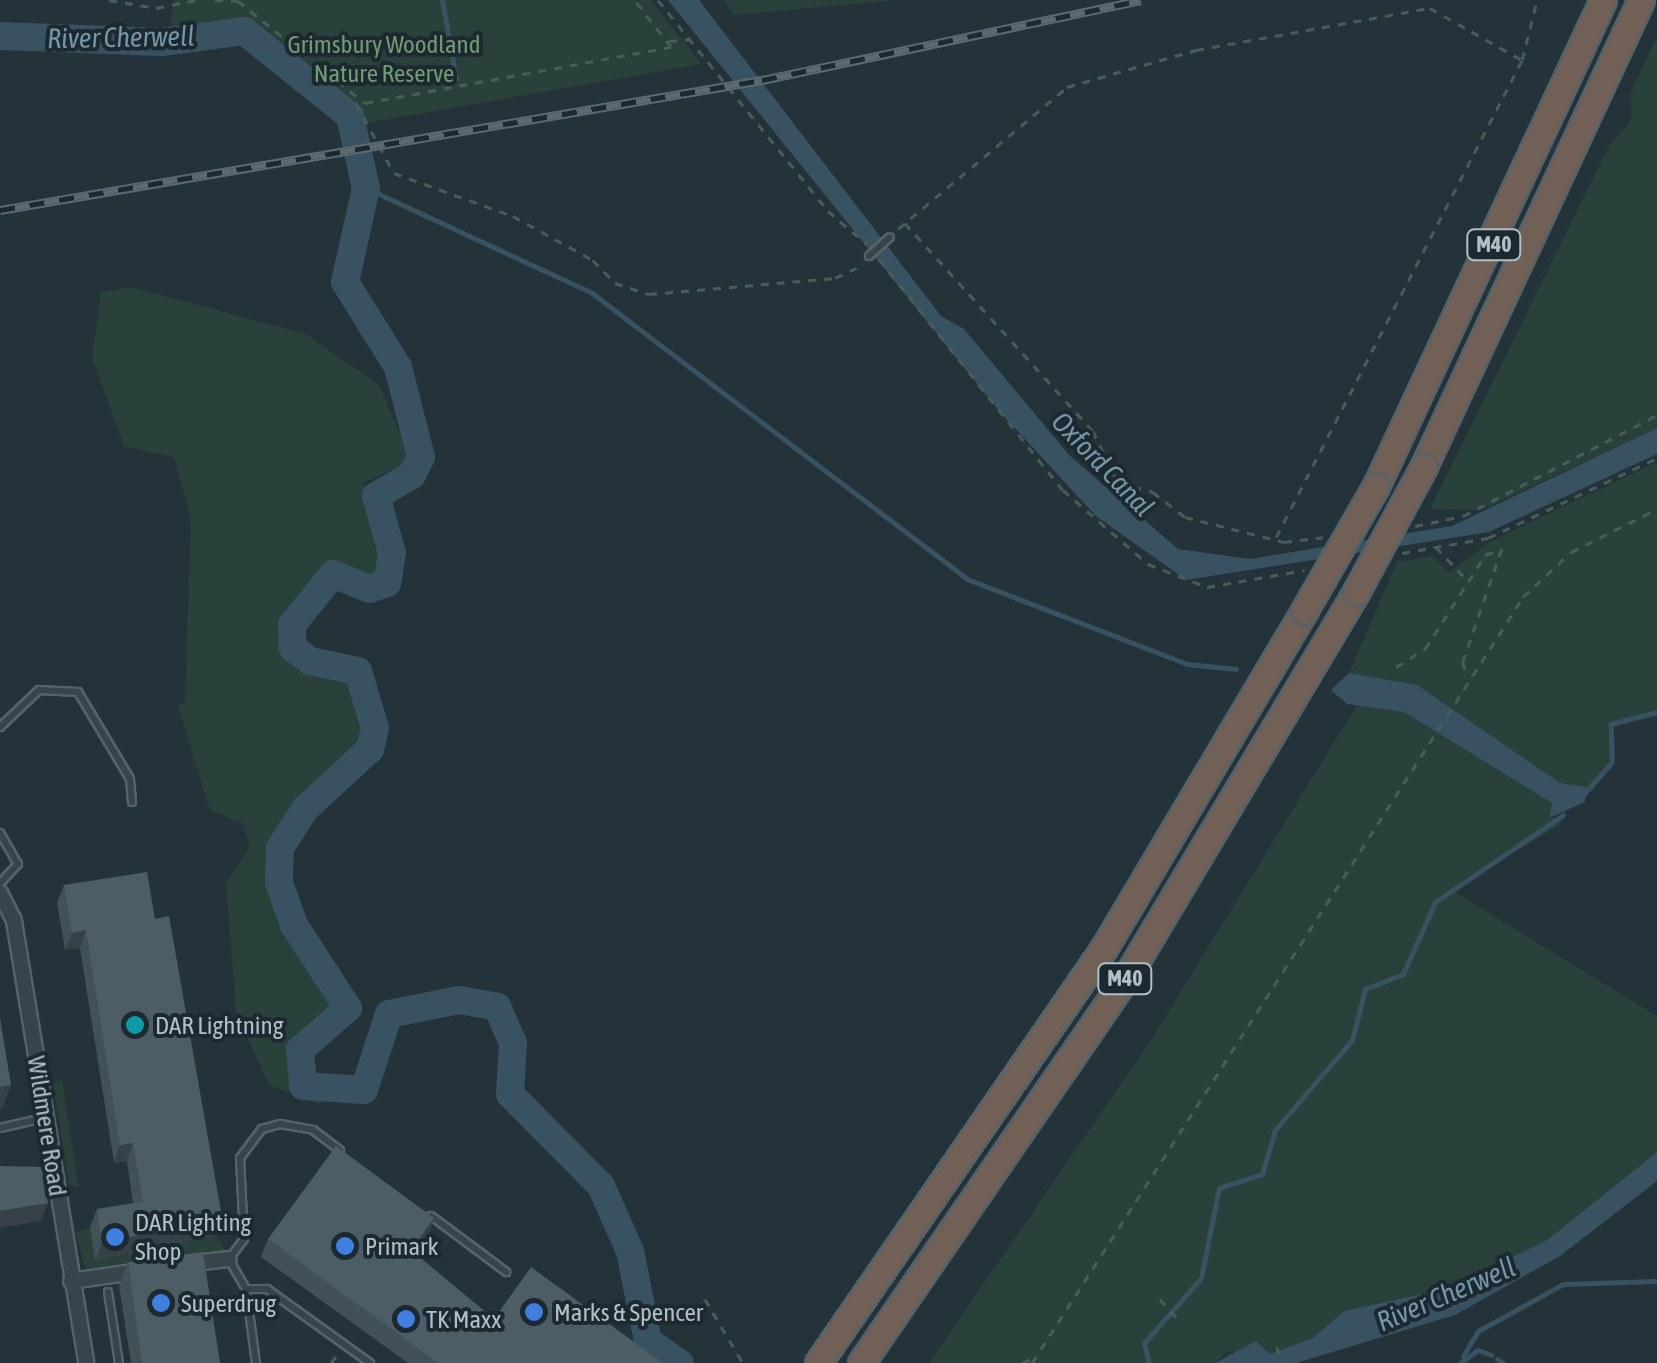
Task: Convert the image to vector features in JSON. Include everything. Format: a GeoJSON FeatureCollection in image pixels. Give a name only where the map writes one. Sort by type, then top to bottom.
{"type":"FeatureCollection","features":[{"type":"Feature","properties":{"kind":"highway","name":"M40"},"geometry":{"type":"LineString","coordinates":[[818,1363],[1104,948],[1376,486],[1603,0]]}},
{"type":"Feature","properties":{"kind":"highway","name":"M40"},"geometry":{"type":"LineString","coordinates":[[866,1357],[1129,973],[1356,592],[1424,466],[1641,0]]}},
{"type":"Feature","properties":{"kind":"street","name":"Wildmere Road"},"geometry":{"type":"LineString","coordinates":[[0,893],[14,921],[86,1363]]}},
{"type":"Feature","properties":{"kind":"street"},"geometry":{"type":"LineString","coordinates":[[71,1280],[229,1259]]}},
{"type":"Feature","properties":{"kind":"lane"},"geometry":{"type":"LineString","coordinates":[[869,256],[890,238]]}},
{"type":"Feature","properties":{"kind":"lane"},"geometry":{"type":"LineString","coordinates":[[0,726],[39,690],[78,692],[130,778],[132,802]]}},
{"type":"Feature","properties":{"kind":"lane"},"geometry":{"type":"LineString","coordinates":[[0,833],[18,864],[0,883]]}},
{"type":"Feature","properties":{"kind":"lane"},"geometry":{"type":"LineString","coordinates":[[0,1128],[46,1118]]}},
{"type":"Feature","properties":{"kind":"lane"},"geometry":{"type":"LineString","coordinates":[[256,1363],[246,1289],[229,1259],[244,1238],[240,1158],[262,1129],[295,1124],[350,1157]]}},
{"type":"Feature","properties":{"kind":"lane"},"geometry":{"type":"LineString","coordinates":[[411,1202],[506,1272]]}},
{"type":"Feature","properties":{"kind":"lane"},"geometry":{"type":"LineString","coordinates":[[246,1289],[268,1288],[370,1363]]}},
{"type":"Feature","properties":{"kind":"lane"},"geometry":{"type":"LineString","coordinates":[[108,1292],[118,1363]]}},
{"type":"Feature","properties":{"kind":"path"},"geometry":{"type":"LineString","coordinates":[[109,0],[156,8],[196,0]]}},
{"type":"Feature","properties":{"kind":"path"},"geometry":{"type":"LineString","coordinates":[[215,0],[238,1],[356,103],[394,173],[514,216],[593,260],[614,283],[649,294],[835,278],[869,256]]}},
{"type":"Feature","properties":{"kind":"path"},"geometry":{"type":"LineString","coordinates":[[634,0],[668,41]]}},
{"type":"Feature","properties":{"kind":"path"},"geometry":{"type":"LineString","coordinates":[[658,0],[1106,533],[1190,586],[1320,568]]}},
{"type":"Feature","properties":{"kind":"path"},"geometry":{"type":"LineString","coordinates":[[1276,539],[1522,60],[1537,0]]}},
{"type":"Feature","properties":{"kind":"path"},"geometry":{"type":"LineString","coordinates":[[890,238],[1067,86],[1196,50],[1430,8],[1522,60]]}},
{"type":"Feature","properties":{"kind":"path"},"geometry":{"type":"LineString","coordinates":[[356,103],[690,39]]}},
{"type":"Feature","properties":{"kind":"path"},"geometry":{"type":"LineString","coordinates":[[905,223],[1093,431],[1118,483],[1153,492],[1185,518],[1276,539],[1339,535]]}},
{"type":"Feature","properties":{"kind":"path"},"geometry":{"type":"LineString","coordinates":[[1412,526],[1463,516],[1657,415]]}},
{"type":"Feature","properties":{"kind":"path"},"geometry":{"type":"LineString","coordinates":[[1397,554],[1488,538],[1657,458]]}},
{"type":"Feature","properties":{"kind":"path"},"geometry":{"type":"LineString","coordinates":[[1032,1363],[1433,742],[1468,678],[1544,573],[1657,510]]}},
{"type":"Feature","properties":{"kind":"path"},"geometry":{"type":"LineString","coordinates":[[1436,547],[1468,581]]}},
{"type":"Feature","properties":{"kind":"path"},"geometry":{"type":"LineString","coordinates":[[1396,667],[1425,649],[1485,554],[1502,549],[1463,662],[1468,678]]}},
{"type":"Feature","properties":{"kind":"path"},"geometry":{"type":"LineString","coordinates":[[705,1299],[743,1363]]}},
{"type":"Feature","properties":{"kind":"path"},"geometry":{"type":"LineString","coordinates":[[1160,1299],[1178,1318]]}},
{"type":"Feature","properties":{"kind":"path"},"geometry":{"type":"LineString","coordinates":[[1278,1347],[1282,1363]]}},
{"type":"Feature","properties":{"kind":"path"},"geometry":{"type":"LineString","coordinates":[[1022,1363],[1036,1356]]}},
{"type":"Feature","properties":{"kind":"green space","name":"Grimsbury Woodland Nature Reserve"},"geometry":{"type":"Polygon","coordinates":[[[174,0],[650,0],[702,64],[367,123],[249,18],[170,29],[174,0]]]}},
{"type":"Feature","properties":{"kind":"green space"},"geometry":{"type":"Polygon","coordinates":[[[724,0],[900,0],[734,15],[724,0]]]}},
{"type":"Feature","properties":{"kind":"green space"},"geometry":{"type":"Polygon","coordinates":[[[1657,36],[1657,428],[1481,510],[1430,509],[1609,146],[1632,119],[1630,94],[1657,36]]]}},
{"type":"Feature","properties":{"kind":"green space"},"geometry":{"type":"Polygon","coordinates":[[[131,287],[306,334],[379,385],[411,461],[363,483],[383,567],[370,582],[340,562],[329,567],[288,623],[293,653],[353,676],[364,731],[358,751],[293,806],[277,848],[275,894],[332,1005],[287,1062],[303,1091],[329,1097],[319,1104],[269,1085],[236,1013],[226,882],[250,847],[243,824],[210,810],[178,707],[185,702],[191,518],[174,457],[124,446],[92,357],[101,292],[131,287]]]}},
{"type":"Feature","properties":{"kind":"green space"},"geometry":{"type":"Polygon","coordinates":[[[1657,462],[1657,712],[1611,724],[1612,762],[1592,791],[1560,783],[1378,679],[1349,673],[1397,562],[1433,556],[1449,573],[1489,542],[1657,462]]]}},
{"type":"Feature","properties":{"kind":"green space"},"geometry":{"type":"Polygon","coordinates":[[[1357,705],[1404,712],[1553,803],[1550,818],[1562,818],[1560,825],[1451,890],[1657,1016],[1657,1152],[1547,1240],[1446,1289],[1344,1311],[1313,1338],[1270,1354],[1227,1352],[1215,1363],[929,1363],[1153,1037],[1357,705]]]}},
{"type":"Feature","properties":{"kind":"green space"},"geometry":{"type":"Polygon","coordinates":[[[62,1080],[79,1188],[69,1184],[53,1083],[62,1080]]]}},
{"type":"Feature","properties":{"kind":"green space"},"geometry":{"type":"Polygon","coordinates":[[[90,1227],[96,1261],[216,1235],[226,1252],[87,1273],[75,1233],[90,1227]]]}},
{"type":"Feature","properties":{"kind":"water"},"geometry":{"type":"Polygon","coordinates":[[[668,0],[699,0],[941,316],[964,329],[1070,456],[1178,549],[1250,559],[1452,526],[1657,428],[1657,454],[1489,532],[1186,580],[1096,516],[1000,412],[668,0]]]}},
{"type":"Feature","properties":{"kind":"water"},"geometry":{"type":"Polygon","coordinates":[[[1349,673],[1417,685],[1560,783],[1586,787],[1585,802],[1549,818],[1552,803],[1404,712],[1347,704],[1331,690],[1349,673]]]}},
{"type":"Feature","properties":{"kind":"water"},"geometry":{"type":"Polygon","coordinates":[[[1657,1152],[1657,1181],[1560,1256],[1455,1315],[1296,1363],[1215,1363],[1256,1341],[1270,1354],[1313,1338],[1344,1311],[1446,1289],[1547,1240],[1657,1152]]]}},
{"type":"Feature","properties":{"kind":"building"},"geometry":{"type":"Polygon","coordinates":[[[147,872],[155,919],[169,916],[222,1217],[102,1243],[97,1209],[143,1202],[133,1143],[120,1145],[86,930],[72,933],[64,885],[147,872]]]}},
{"type":"Feature","properties":{"kind":"building"},"geometry":{"type":"Polygon","coordinates":[[[0,1018],[11,1085],[0,1087],[0,1018]]]}},
{"type":"Feature","properties":{"kind":"building"},"geometry":{"type":"Polygon","coordinates":[[[336,1146],[434,1218],[411,1250],[494,1319],[531,1267],[663,1363],[438,1363],[268,1239],[336,1146]]]}},
{"type":"Feature","properties":{"kind":"building"},"geometry":{"type":"Polygon","coordinates":[[[0,1166],[42,1167],[48,1203],[0,1211],[0,1166]]]}},
{"type":"Feature","properties":{"kind":"building"},"geometry":{"type":"Polygon","coordinates":[[[203,1252],[220,1363],[142,1363],[128,1262],[203,1252]]]}},
{"type":"Feature","properties":{"kind":"waterway"},"geometry":{"type":"LineString","coordinates":[[442,0],[456,79]]}},
{"type":"Feature","properties":{"kind":"waterway","name":"River Cherwell"},"geometry":{"type":"LineString","coordinates":[[0,36],[162,42],[244,31],[350,116],[366,188],[345,282],[398,367],[421,457],[412,475],[376,496],[392,553],[387,583],[370,589],[333,574],[292,625],[293,648],[310,661],[358,671],[375,728],[370,749],[305,809],[280,848],[279,883],[294,925],[348,1008],[300,1050],[303,1086],[364,1090],[389,1014],[459,1000],[497,1007],[513,1043],[510,1094],[601,1186],[630,1251],[648,1341],[680,1363]]}},
{"type":"Feature","properties":{"kind":"waterway"},"geometry":{"type":"LineString","coordinates":[[366,188],[592,293],[967,579],[1187,664],[1236,669]]}},
{"type":"Feature","properties":{"kind":"waterway"},"geometry":{"type":"LineString","coordinates":[[1582,796],[1612,762],[1611,724],[1657,712]]}},
{"type":"Feature","properties":{"kind":"waterway"},"geometry":{"type":"LineString","coordinates":[[1149,1363],[1144,1343],[1201,1278],[1219,1188],[1262,1174],[1275,1130],[1352,1040],[1365,989],[1403,974],[1435,902],[1563,815]]}},
{"type":"Feature","properties":{"kind":"waterway"},"geometry":{"type":"LineString","coordinates":[[1463,1356],[1478,1331],[1563,1284],[1657,1281]]}},
{"type":"Feature","properties":{"kind":"waterway"},"geometry":{"type":"LineString","coordinates":[[1460,1363],[1478,1350],[1491,1355]]}},
{"type":"Feature","properties":{"kind":"waterway"},"geometry":{"type":"LineString","coordinates":[[1497,1359],[1503,1363]]}},
{"type":"Feature","properties":{"kind":"railway"},"geometry":{"type":"LineString","coordinates":[[0,210],[762,80],[1141,0]]}},
{"type":"Feature","properties":{"kind":"place","name":"DAR Lightning"},"geometry":{"type":"Point","coordinates":[135,1025]}},
{"type":"Feature","properties":{"kind":"place","name":"DAR Lighting Shop"},"geometry":{"type":"Point","coordinates":[115,1237]}},
{"type":"Feature","properties":{"kind":"place","name":"Primark"},"geometry":{"type":"Point","coordinates":[345,1246]}},
{"type":"Feature","properties":{"kind":"place","name":"Superdrug"},"geometry":{"type":"Point","coordinates":[161,1303]}},
{"type":"Feature","properties":{"kind":"place","name":"Marks & Spencer"},"geometry":{"type":"Point","coordinates":[534,1312]}},
{"type":"Feature","properties":{"kind":"place","name":"TK Maxx"},"geometry":{"type":"Point","coordinates":[406,1319]}},
{"type":"Feature","properties":{"kind":"water label","name":"Oxford Canal"},"geometry":{"type":"Point","coordinates":[1103,464]}}]}
